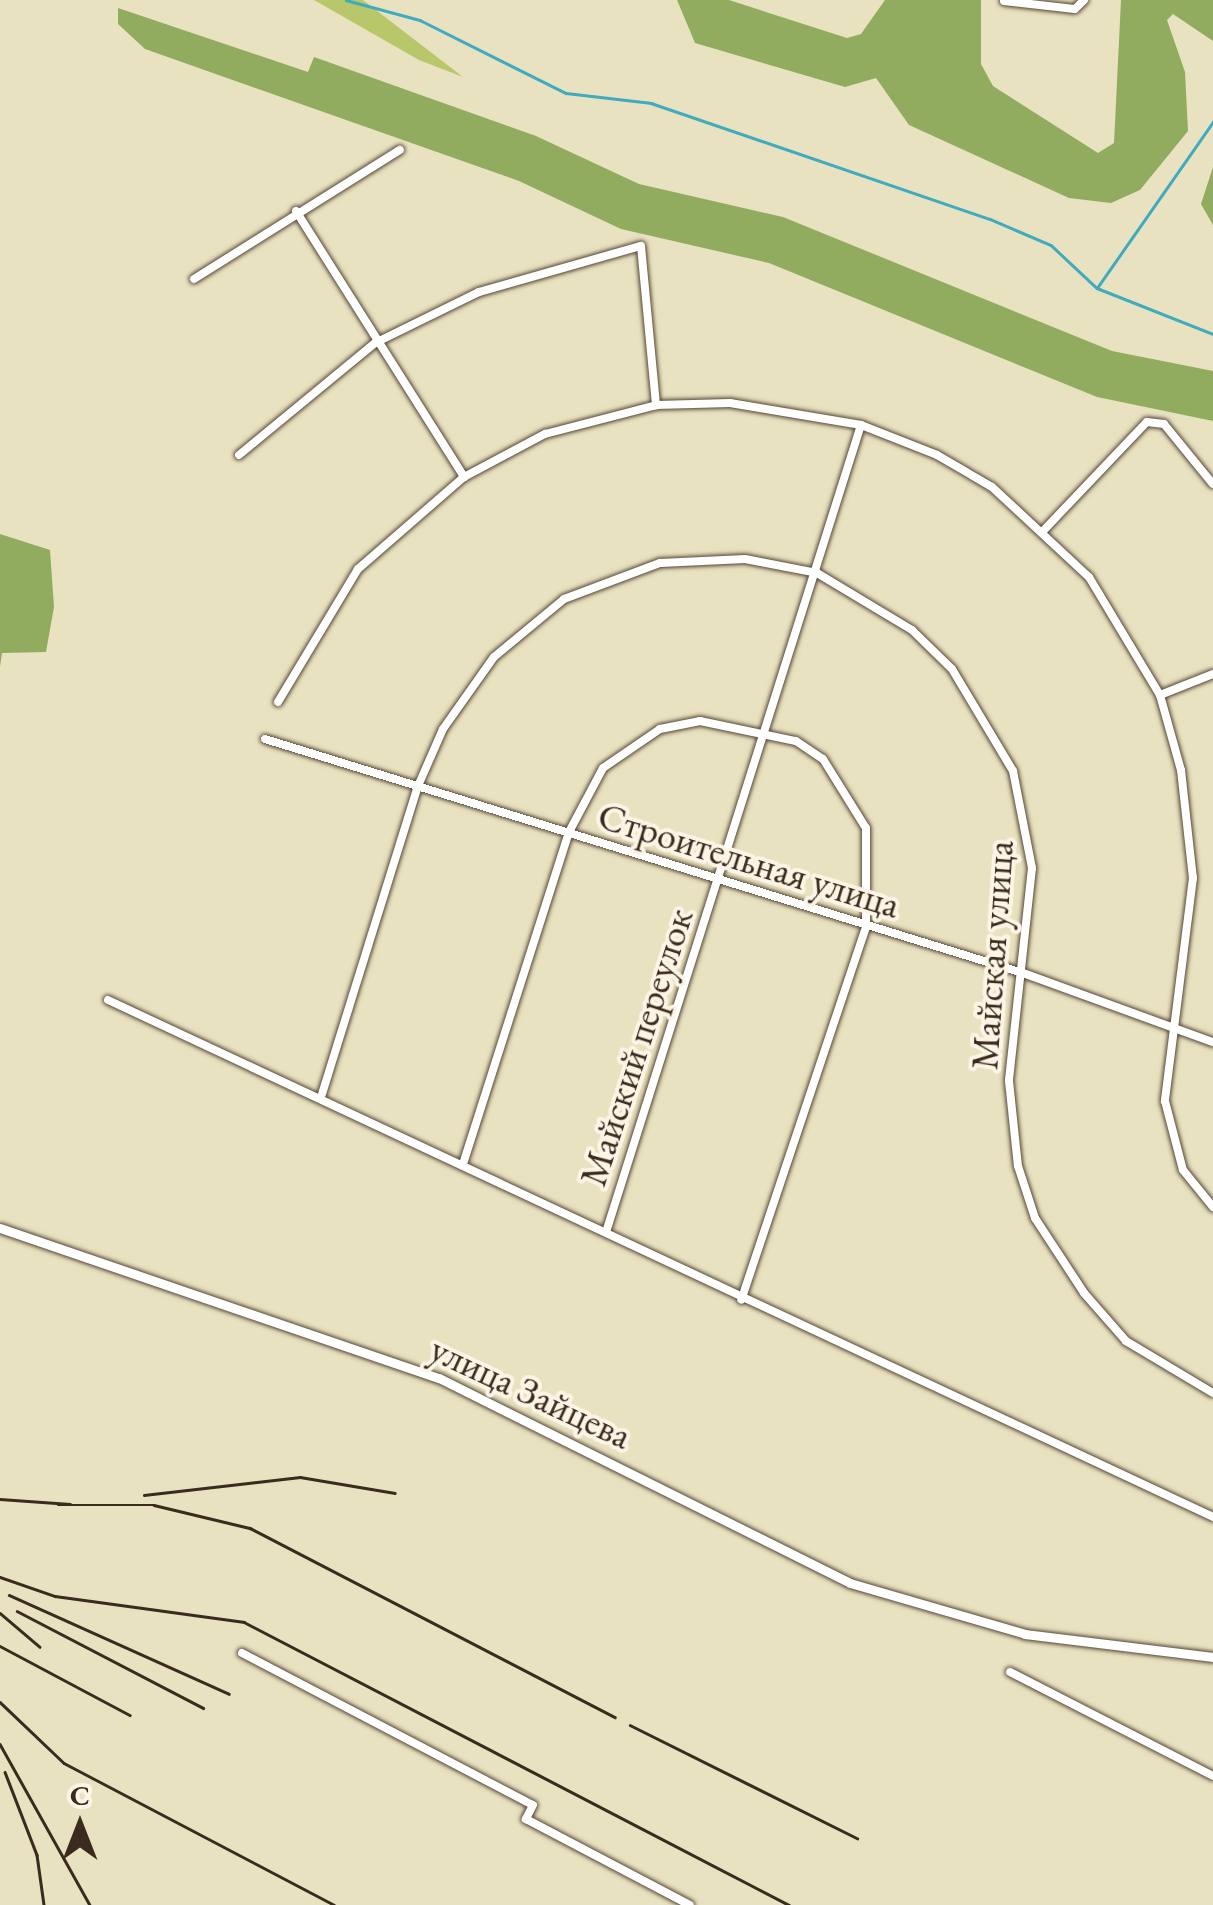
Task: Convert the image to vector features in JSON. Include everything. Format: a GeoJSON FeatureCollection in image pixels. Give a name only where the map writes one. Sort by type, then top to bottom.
{"type":"FeatureCollection","features":[{"type":"Feature","properties":{"kind":"street"},"geometry":{"type":"LineString","coordinates":[[1004,1],[1076,9],[1084,0]]}},
{"type":"Feature","properties":{"kind":"street"},"geometry":{"type":"LineString","coordinates":[[194,279],[296,211],[400,150]]}},
{"type":"Feature","properties":{"kind":"street"},"geometry":{"type":"LineString","coordinates":[[296,211],[464,477]]}},
{"type":"Feature","properties":{"kind":"street"},"geometry":{"type":"LineString","coordinates":[[240,456],[376,343],[478,292],[641,246],[656,405]]}},
{"type":"Feature","properties":{"kind":"street"},"geometry":{"type":"LineString","coordinates":[[278,702],[358,569],[464,477],[545,434],[656,405],[784,407],[861,425],[937,455],[1044,530],[1089,577],[1160,696],[1181,770],[1193,878],[1170,1023],[1170,1134],[1213,1208]]}},
{"type":"Feature","properties":{"kind":"street"},"geometry":{"type":"LineString","coordinates":[[1044,530],[1147,422],[1164,424],[1213,484]]}},
{"type":"Feature","properties":{"kind":"street","name":"Майский переулок"},"geometry":{"type":"LineString","coordinates":[[606,1229],[861,425]]}},
{"type":"Feature","properties":{"kind":"street","name":"Майская улица"},"geometry":{"type":"LineString","coordinates":[[322,1094],[418,786],[471,684],[564,599],[609,577],[679,562],[745,560],[817,573],[912,630],[952,669],[1013,771],[1032,868],[1011,1127],[1036,1218],[1126,1341],[1213,1393]]}},
{"type":"Feature","properties":{"kind":"street"},"geometry":{"type":"LineString","coordinates":[[1160,696],[1213,674]]}},
{"type":"Feature","properties":{"kind":"street"},"geometry":{"type":"LineString","coordinates":[[464,1161],[569,832],[603,768],[660,730],[700,721],[765,730],[823,759],[855,799],[871,851],[866,927],[741,1300]]}},
{"type":"Feature","properties":{"kind":"street","name":"Строительная улица"},"geometry":{"type":"LineString","coordinates":[[265,739],[718,882],[1023,973],[1170,1023],[1213,1042]]}},
{"type":"Feature","properties":{"kind":"street"},"geometry":{"type":"LineString","coordinates":[[108,1000],[322,1094],[606,1229],[741,1300],[1213,1516]]}},
{"type":"Feature","properties":{"kind":"street","name":"улица Зайцева"},"geometry":{"type":"LineString","coordinates":[[0,1228],[439,1378],[850,1583],[1025,1634],[1213,1658]]}},
{"type":"Feature","properties":{"kind":"street"},"geometry":{"type":"LineString","coordinates":[[242,1653],[532,1805],[526,1818],[690,1905]]}},
{"type":"Feature","properties":{"kind":"street"},"geometry":{"type":"LineString","coordinates":[[1010,1672],[1213,1776]]}},
{"type":"Feature","properties":{"kind":"green space"},"geometry":{"type":"Polygon","coordinates":[[[314,0],[363,0],[463,77],[419,60],[314,0]]]}},
{"type":"Feature","properties":{"kind":"green space"},"geometry":{"type":"Polygon","coordinates":[[[677,0],[729,0],[847,38],[861,34],[885,0],[981,0],[981,64],[993,86],[1098,153],[1114,143],[1121,0],[1213,0],[1213,41],[1173,14],[1167,20],[1185,72],[1188,131],[1140,190],[1111,203],[1069,198],[909,125],[876,78],[845,87],[695,43],[677,0]]]}},
{"type":"Feature","properties":{"kind":"green space"},"geometry":{"type":"Polygon","coordinates":[[[118,8],[308,72],[314,57],[536,136],[639,184],[783,217],[1112,351],[1213,371],[1213,421],[1097,397],[769,263],[621,229],[519,181],[145,49],[118,24],[118,8]]]}},
{"type":"Feature","properties":{"kind":"green space"},"geometry":{"type":"Polygon","coordinates":[[[1213,167],[1213,225],[1201,204],[1213,167]]]}},
{"type":"Feature","properties":{"kind":"green space"},"geometry":{"type":"Polygon","coordinates":[[[0,534],[50,550],[54,607],[46,652],[2,653],[0,667],[0,534]]]}},
{"type":"Feature","properties":{"kind":"waterway"},"geometry":{"type":"LineString","coordinates":[[346,0],[420,20],[566,93],[651,103],[990,219],[1051,245],[1097,288],[1213,334]]}},
{"type":"Feature","properties":{"kind":"waterway"},"geometry":{"type":"LineString","coordinates":[[1097,288],[1213,122]]}},
{"type":"Feature","properties":{"kind":"railway"},"geometry":{"type":"LineString","coordinates":[[144,1495],[300,1477],[395,1493]]}},
{"type":"Feature","properties":{"kind":"railway"},"geometry":{"type":"LineString","coordinates":[[0,1499],[70,1504]]}},
{"type":"Feature","properties":{"kind":"railway"},"geometry":{"type":"LineString","coordinates":[[58,1505],[154,1505],[250,1528],[615,1717]]}},
{"type":"Feature","properties":{"kind":"railway"},"geometry":{"type":"LineString","coordinates":[[0,1577],[55,1596],[244,1622],[789,1905]]}},
{"type":"Feature","properties":{"kind":"railway"},"geometry":{"type":"LineString","coordinates":[[9,1595],[229,1694]]}},
{"type":"Feature","properties":{"kind":"railway"},"geometry":{"type":"LineString","coordinates":[[17,1611],[203,1708]]}},
{"type":"Feature","properties":{"kind":"railway"},"geometry":{"type":"LineString","coordinates":[[0,1613],[40,1647]]}},
{"type":"Feature","properties":{"kind":"railway"},"geometry":{"type":"LineString","coordinates":[[0,1646],[130,1715]]}},
{"type":"Feature","properties":{"kind":"railway"},"geometry":{"type":"LineString","coordinates":[[0,1702],[64,1763],[334,1905]]}},
{"type":"Feature","properties":{"kind":"railway"},"geometry":{"type":"LineString","coordinates":[[630,1725],[857,1838]]}},
{"type":"Feature","properties":{"kind":"railway"},"geometry":{"type":"LineString","coordinates":[[0,1744],[90,1905]]}},
{"type":"Feature","properties":{"kind":"railway"},"geometry":{"type":"LineString","coordinates":[[5,1772],[37,1855],[44,1905]]}}]}
